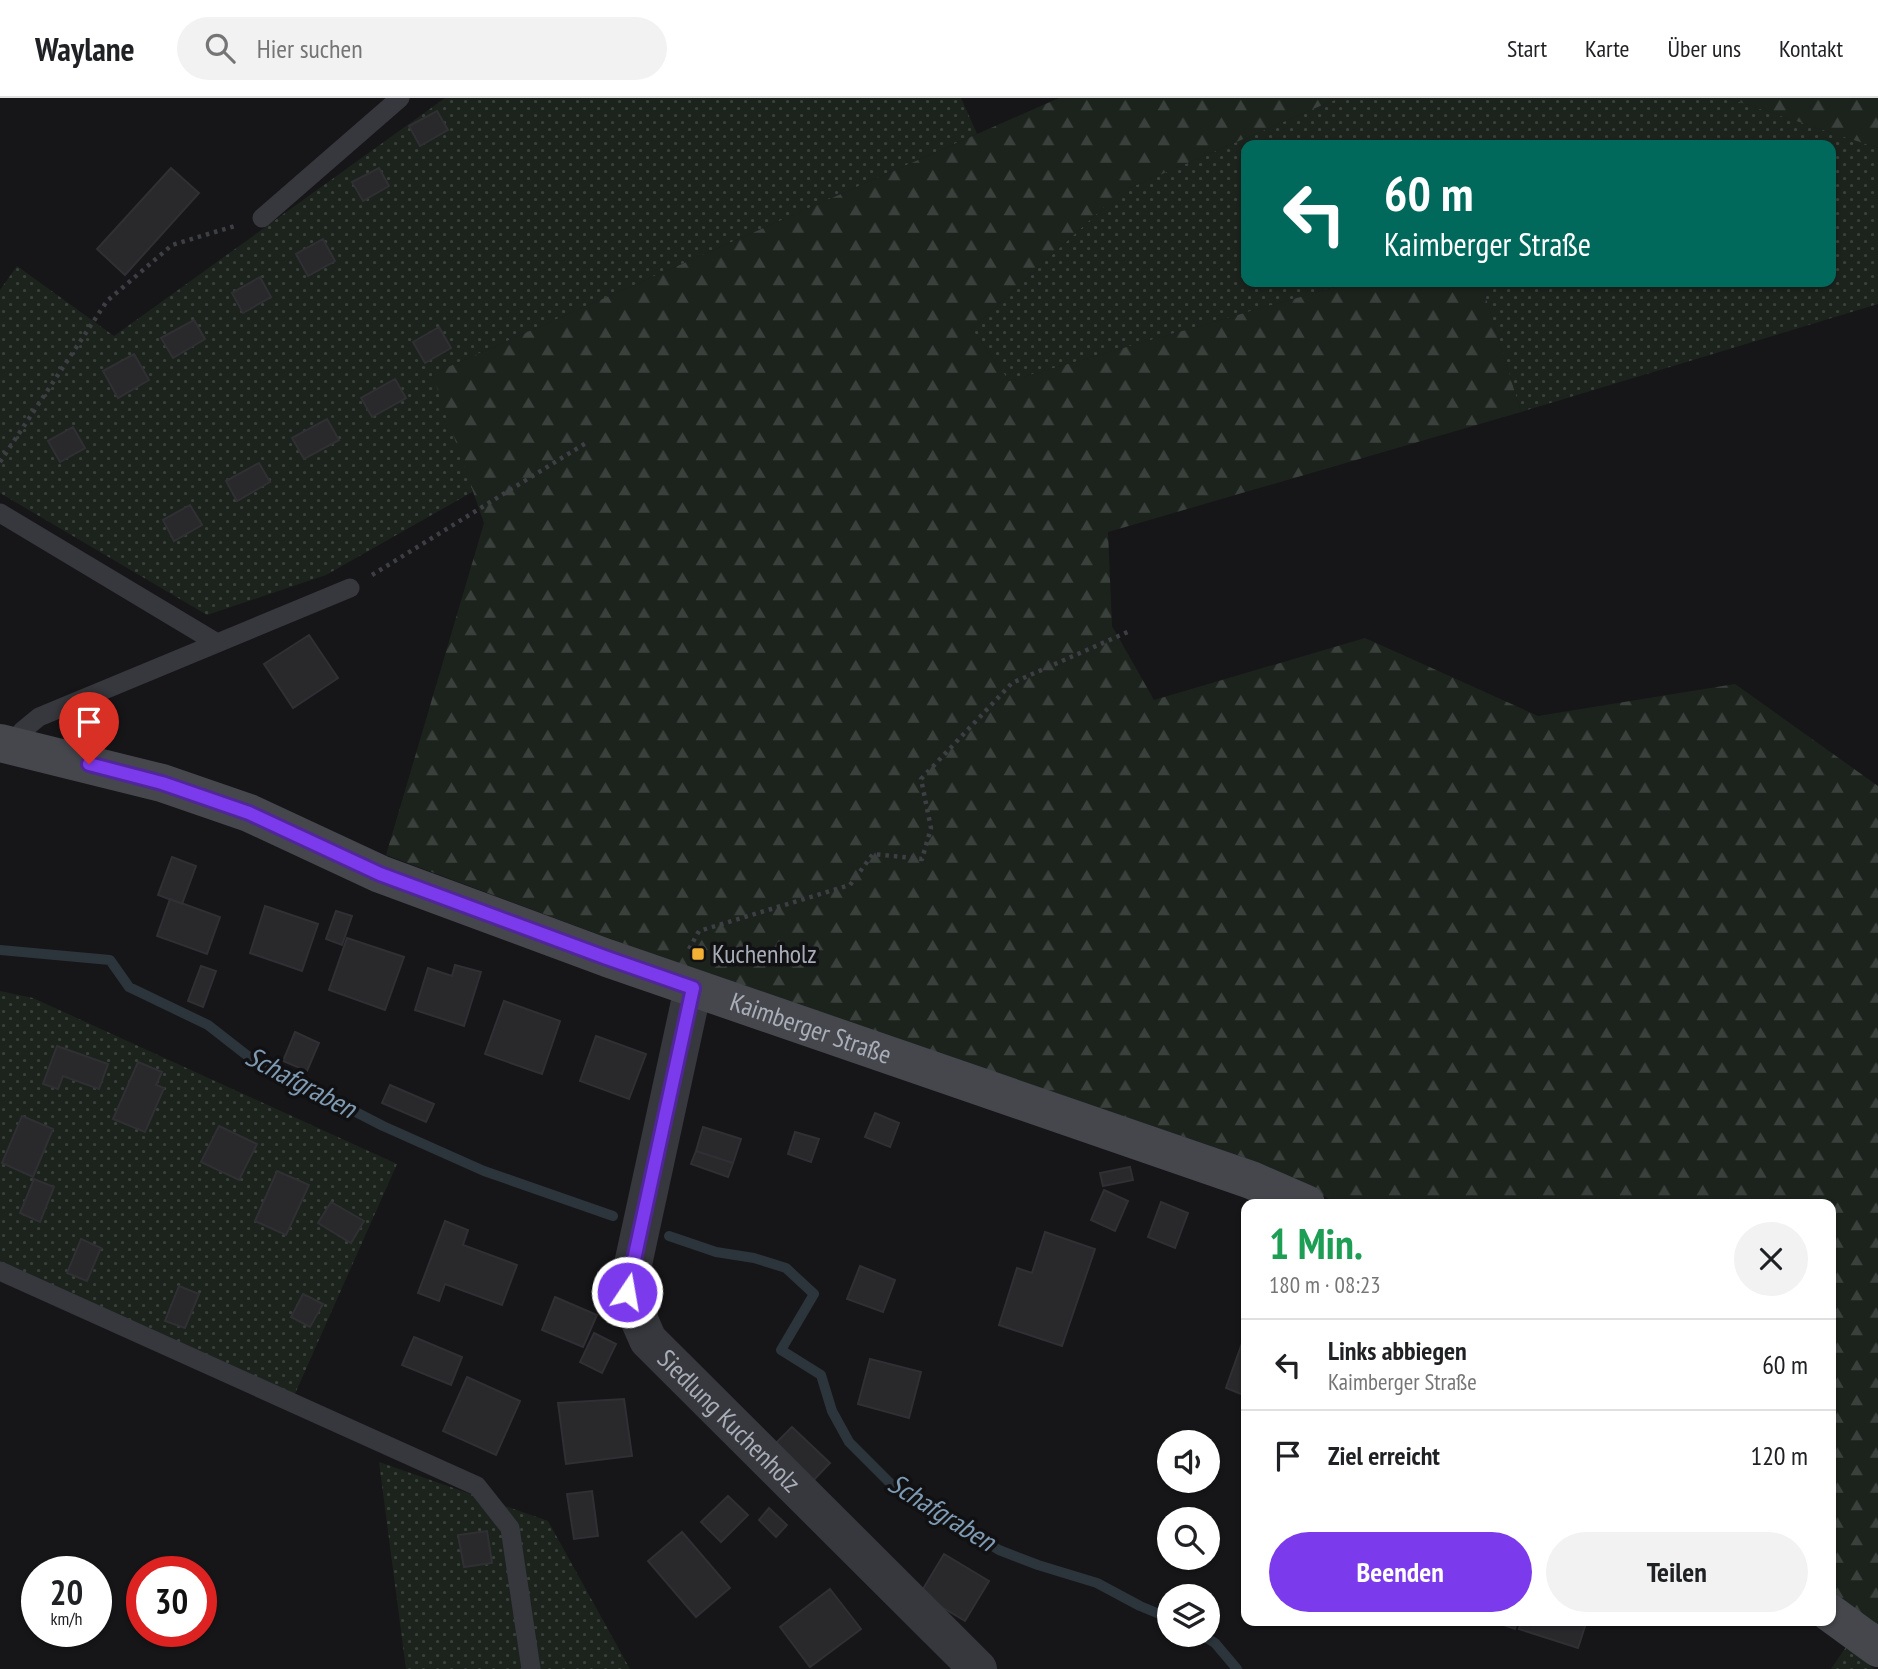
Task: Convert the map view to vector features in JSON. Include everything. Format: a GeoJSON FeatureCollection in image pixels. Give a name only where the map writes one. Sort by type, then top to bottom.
{"type":"FeatureCollection","features":[{"type":"Feature","properties":{"kind":"main road","name":"Kaimberger Straße"},"geometry":{"type":"LineString","coordinates":[[8,745],[162,783],[249,813],[380,874],[607,958],[1251,1180],[1295,1199]]}},
{"type":"Feature","properties":{"kind":"main road"},"geometry":{"type":"LineString","coordinates":[[1836,1617],[1878,1648]]}},
{"type":"Feature","properties":{"kind":"street","name":"Siedlung Kuchenholz"},"geometry":{"type":"LineString","coordinates":[[682,984],[627,1292],[632,1304],[648,1340],[978,1669]]}},
{"type":"Feature","properties":{"kind":"lane"},"geometry":{"type":"LineString","coordinates":[[262,218],[400,98]]}},
{"type":"Feature","properties":{"kind":"lane"},"geometry":{"type":"LineString","coordinates":[[0,513],[217,643]]}},
{"type":"Feature","properties":{"kind":"lane"},"geometry":{"type":"LineString","coordinates":[[8,745],[39,717],[350,588]]}},
{"type":"Feature","properties":{"kind":"lane"},"geometry":{"type":"LineString","coordinates":[[0,1271],[477,1486],[510,1528],[531,1669]]}},
{"type":"Feature","properties":{"kind":"path"},"geometry":{"type":"LineString","coordinates":[[0,462],[107,301],[172,246],[262,218]]}},
{"type":"Feature","properties":{"kind":"path"},"geometry":{"type":"LineString","coordinates":[[350,588],[586,443]]}},
{"type":"Feature","properties":{"kind":"path"},"geometry":{"type":"LineString","coordinates":[[682,984],[699,932],[850,885],[873,854],[922,859],[931,828],[921,779],[1012,683],[1130,631]]}},
{"type":"Feature","properties":{"kind":"green space"},"geometry":{"type":"Polygon","coordinates":[[[445,98],[961,98],[977,134],[432,374],[474,491],[326,575],[207,615],[0,493],[0,290],[17,266],[114,336],[445,98]]]}},
{"type":"Feature","properties":{"kind":"green space"},"geometry":{"type":"Polygon","coordinates":[[[1059,98],[1339,98],[1120,192],[972,329],[1009,381],[1335,287],[1483,287],[1521,412],[1108,532],[1112,626],[1154,700],[1365,638],[1538,716],[1735,684],[1878,786],[1878,1626],[1836,1597],[1836,1199],[1330,1199],[1240,1156],[702,973],[386,855],[484,523],[432,374],[1059,98]]]}},
{"type":"Feature","properties":{"kind":"green space"},"geometry":{"type":"Polygon","coordinates":[[[1339,98],[1727,98],[1878,148],[1878,304],[1521,412],[1483,287],[1836,287],[1836,140],[1241,140],[1339,98]]]}},
{"type":"Feature","properties":{"kind":"green space"},"geometry":{"type":"Polygon","coordinates":[[[1727,98],[1878,98],[1878,148],[1727,98]]]}},
{"type":"Feature","properties":{"kind":"green space"},"geometry":{"type":"Polygon","coordinates":[[[1241,140],[1241,287],[1335,287],[1009,381],[972,329],[1120,192],[1241,140]]]}},
{"type":"Feature","properties":{"kind":"green space"},"geometry":{"type":"Polygon","coordinates":[[[0,991],[33,998],[397,1164],[294,1396],[0,1264],[0,991]]]}},
{"type":"Feature","properties":{"kind":"green space"},"geometry":{"type":"Polygon","coordinates":[[[379,1462],[548,1521],[630,1669],[406,1669],[379,1462]]]}},
{"type":"Feature","properties":{"kind":"green space"},"geometry":{"type":"Polygon","coordinates":[[[1846,1647],[1874,1669],[1831,1669],[1846,1647]]]}},
{"type":"Feature","properties":{"kind":"building"},"geometry":{"type":"Polygon","coordinates":[[[437,111],[448,130],[420,146],[409,126],[437,111]]]}},
{"type":"Feature","properties":{"kind":"building"},"geometry":{"type":"Polygon","coordinates":[[[171,168],[199,193],[125,275],[97,249],[171,168]]]}},
{"type":"Feature","properties":{"kind":"building"},"geometry":{"type":"Polygon","coordinates":[[[379,168],[389,186],[363,201],[352,182],[379,168]]]}},
{"type":"Feature","properties":{"kind":"building"},"geometry":{"type":"Polygon","coordinates":[[[323,239],[335,261],[308,276],[296,254],[323,239]]]}},
{"type":"Feature","properties":{"kind":"building"},"geometry":{"type":"Polygon","coordinates":[[[260,277],[271,297],[243,313],[232,293],[260,277]]]}},
{"type":"Feature","properties":{"kind":"building"},"geometry":{"type":"Polygon","coordinates":[[[194,320],[205,339],[173,358],[161,338],[194,320]]]}},
{"type":"Feature","properties":{"kind":"building"},"geometry":{"type":"Polygon","coordinates":[[[439,327],[451,348],[425,363],[413,342],[439,327]]]}},
{"type":"Feature","properties":{"kind":"building"},"geometry":{"type":"Polygon","coordinates":[[[134,354],[149,380],[118,398],[103,371],[134,354]]]}},
{"type":"Feature","properties":{"kind":"building"},"geometry":{"type":"Polygon","coordinates":[[[395,379],[406,398],[372,417],[361,398],[395,379]]]}},
{"type":"Feature","properties":{"kind":"building"},"geometry":{"type":"Polygon","coordinates":[[[327,419],[339,440],[304,459],[292,438],[327,419]]]}},
{"type":"Feature","properties":{"kind":"building"},"geometry":{"type":"Polygon","coordinates":[[[73,427],[85,448],[60,462],[48,441],[73,427]]]}},
{"type":"Feature","properties":{"kind":"building"},"geometry":{"type":"Polygon","coordinates":[[[259,463],[270,482],[237,501],[226,481],[259,463]]]}},
{"type":"Feature","properties":{"kind":"building"},"geometry":{"type":"Polygon","coordinates":[[[190,505],[202,525],[174,541],[163,520],[190,505]]]}},
{"type":"Feature","properties":{"kind":"building"},"geometry":{"type":"Polygon","coordinates":[[[309,635],[338,678],[293,708],[264,664],[309,635]]]}},
{"type":"Feature","properties":{"kind":"building"},"geometry":{"type":"Polygon","coordinates":[[[172,857],[196,866],[182,904],[158,895],[172,857]]]}},
{"type":"Feature","properties":{"kind":"building"},"geometry":{"type":"Polygon","coordinates":[[[170,899],[220,917],[207,954],[157,936],[170,899]]]}},
{"type":"Feature","properties":{"kind":"building"},"geometry":{"type":"Polygon","coordinates":[[[265,906],[318,924],[302,971],[250,953],[265,906]]]}},
{"type":"Feature","properties":{"kind":"building"},"geometry":{"type":"Polygon","coordinates":[[[336,911],[352,916],[342,945],[326,939],[336,911]]]}},
{"type":"Feature","properties":{"kind":"building"},"geometry":{"type":"Polygon","coordinates":[[[347,938],[404,957],[385,1010],[329,990],[347,938]]]}},
{"type":"Feature","properties":{"kind":"building"},"geometry":{"type":"Polygon","coordinates":[[[455,965],[481,972],[464,1026],[415,1010],[428,968],[452,976],[455,965]]]}},
{"type":"Feature","properties":{"kind":"building"},"geometry":{"type":"Polygon","coordinates":[[[201,966],[216,971],[203,1007],[188,1001],[201,966]]]}},
{"type":"Feature","properties":{"kind":"building"},"geometry":{"type":"Polygon","coordinates":[[[504,1001],[560,1021],[542,1074],[485,1054],[504,1001]]]}},
{"type":"Feature","properties":{"kind":"building"},"geometry":{"type":"Polygon","coordinates":[[[295,1032],[319,1043],[307,1071],[283,1061],[295,1032]]]}},
{"type":"Feature","properties":{"kind":"building"},"geometry":{"type":"Polygon","coordinates":[[[596,1036],[646,1054],[629,1099],[580,1081],[596,1036]]]}},
{"type":"Feature","properties":{"kind":"building"},"geometry":{"type":"Polygon","coordinates":[[[57,1046],[108,1064],[99,1089],[63,1076],[58,1089],[43,1084],[57,1046]]]}},
{"type":"Feature","properties":{"kind":"building"},"geometry":{"type":"Polygon","coordinates":[[[138,1062],[162,1072],[156,1085],[164,1088],[145,1132],[113,1119],[138,1062]]]}},
{"type":"Feature","properties":{"kind":"building"},"geometry":{"type":"Polygon","coordinates":[[[390,1085],[434,1104],[426,1122],[382,1103],[390,1085]]]}},
{"type":"Feature","properties":{"kind":"building"},"geometry":{"type":"Polygon","coordinates":[[[875,1113],[899,1123],[890,1147],[865,1137],[875,1113]]]}},
{"type":"Feature","properties":{"kind":"building"},"geometry":{"type":"Polygon","coordinates":[[[22,1116],[53,1129],[33,1177],[2,1163],[22,1116]]]}},
{"type":"Feature","properties":{"kind":"building"},"geometry":{"type":"Polygon","coordinates":[[[219,1126],[257,1144],[239,1180],[201,1162],[219,1126]]]}},
{"type":"Feature","properties":{"kind":"building"},"geometry":{"type":"Polygon","coordinates":[[[703,1127],[741,1139],[733,1163],[696,1151],[703,1127]]]}},
{"type":"Feature","properties":{"kind":"building"},"geometry":{"type":"Polygon","coordinates":[[[795,1132],[819,1139],[811,1162],[788,1154],[795,1132]]]}},
{"type":"Feature","properties":{"kind":"building"},"geometry":{"type":"Polygon","coordinates":[[[696,1151],[733,1163],[728,1177],[691,1164],[696,1151]]]}},
{"type":"Feature","properties":{"kind":"building"},"geometry":{"type":"Polygon","coordinates":[[[1130,1167],[1133,1180],[1103,1186],[1100,1173],[1130,1167]]]}},
{"type":"Feature","properties":{"kind":"building"},"geometry":{"type":"Polygon","coordinates":[[[277,1171],[309,1185],[286,1235],[255,1221],[277,1171]]]}},
{"type":"Feature","properties":{"kind":"building"},"geometry":{"type":"Polygon","coordinates":[[[34,1179],[54,1187],[40,1222],[20,1213],[34,1179]]]}},
{"type":"Feature","properties":{"kind":"building"},"geometry":{"type":"Polygon","coordinates":[[[1104,1190],[1128,1201],[1115,1231],[1091,1220],[1104,1190]]]}},
{"type":"Feature","properties":{"kind":"building"},"geometry":{"type":"Polygon","coordinates":[[[331,1202],[364,1221],[351,1243],[318,1223],[331,1202]]]}},
{"type":"Feature","properties":{"kind":"building"},"geometry":{"type":"Polygon","coordinates":[[[1161,1202],[1188,1213],[1175,1248],[1148,1237],[1161,1202]]]}},
{"type":"Feature","properties":{"kind":"building"},"geometry":{"type":"Polygon","coordinates":[[[445,1221],[468,1230],[463,1245],[517,1265],[502,1305],[445,1284],[439,1301],[418,1293],[445,1221]]]}},
{"type":"Feature","properties":{"kind":"building"},"geometry":{"type":"Polygon","coordinates":[[[1045,1232],[1095,1249],[1062,1346],[999,1325],[1017,1268],[1032,1273],[1045,1232]]]}},
{"type":"Feature","properties":{"kind":"building"},"geometry":{"type":"Polygon","coordinates":[[[81,1239],[101,1248],[87,1281],[67,1273],[81,1239]]]}},
{"type":"Feature","properties":{"kind":"building"},"geometry":{"type":"Polygon","coordinates":[[[860,1266],[895,1280],[883,1312],[847,1299],[860,1266]]]}},
{"type":"Feature","properties":{"kind":"building"},"geometry":{"type":"Polygon","coordinates":[[[179,1286],[199,1294],[185,1328],[165,1321],[179,1286]]]}},
{"type":"Feature","properties":{"kind":"building"},"geometry":{"type":"Polygon","coordinates":[[[303,1294],[323,1304],[310,1327],[291,1317],[303,1294]]]}},
{"type":"Feature","properties":{"kind":"building"},"geometry":{"type":"Polygon","coordinates":[[[555,1297],[597,1315],[583,1347],[542,1330],[555,1297]]]}},
{"type":"Feature","properties":{"kind":"building"},"geometry":{"type":"Polygon","coordinates":[[[594,1333],[616,1344],[602,1373],[580,1362],[594,1333]]]}},
{"type":"Feature","properties":{"kind":"building"},"geometry":{"type":"Polygon","coordinates":[[[414,1337],[462,1357],[451,1385],[402,1365],[414,1337]]]}},
{"type":"Feature","properties":{"kind":"building"},"geometry":{"type":"Polygon","coordinates":[[[1241,1346],[1241,1394],[1226,1388],[1241,1346]]]}},
{"type":"Feature","properties":{"kind":"building"},"geometry":{"type":"Polygon","coordinates":[[[870,1359],[921,1372],[909,1418],[858,1404],[870,1359]]]}},
{"type":"Feature","properties":{"kind":"building"},"geometry":{"type":"Polygon","coordinates":[[[467,1377],[520,1401],[496,1455],[443,1431],[467,1377]]]}},
{"type":"Feature","properties":{"kind":"building"},"geometry":{"type":"Polygon","coordinates":[[[624,1399],[632,1456],[566,1464],[558,1403],[624,1399]]]}},
{"type":"Feature","properties":{"kind":"building"},"geometry":{"type":"Polygon","coordinates":[[[792,1427],[830,1463],[806,1488],[768,1451],[792,1427]]]}},
{"type":"Feature","properties":{"kind":"building"},"geometry":{"type":"Polygon","coordinates":[[[592,1491],[598,1536],[574,1539],[567,1494],[592,1491]]]}},
{"type":"Feature","properties":{"kind":"building"},"geometry":{"type":"Polygon","coordinates":[[[728,1496],[748,1515],[721,1542],[701,1522],[728,1496]]]}},
{"type":"Feature","properties":{"kind":"building"},"geometry":{"type":"Polygon","coordinates":[[[769,1508],[787,1525],[776,1537],[759,1520],[769,1508]]]}},
{"type":"Feature","properties":{"kind":"building"},"geometry":{"type":"Polygon","coordinates":[[[487,1531],[492,1563],[464,1567],[458,1535],[487,1531]]]}},
{"type":"Feature","properties":{"kind":"building"},"geometry":{"type":"Polygon","coordinates":[[[682,1532],[730,1588],[696,1617],[648,1561],[682,1532]]]}},
{"type":"Feature","properties":{"kind":"building"},"geometry":{"type":"Polygon","coordinates":[[[944,1554],[989,1581],[965,1621],[920,1594],[944,1554]]]}},
{"type":"Feature","properties":{"kind":"building"},"geometry":{"type":"Polygon","coordinates":[[[830,1589],[861,1629],[810,1667],[780,1627],[830,1589]]]}},
{"type":"Feature","properties":{"kind":"building"},"geometry":{"type":"Polygon","coordinates":[[[1520,1626],[1585,1626],[1578,1648],[1519,1629],[1520,1626]]]}},
{"type":"Feature","properties":{"kind":"waterway","name":"Schafgraben"},"geometry":{"type":"LineString","coordinates":[[0,950],[110,960],[129,987],[208,1025],[249,1057],[383,1126],[484,1171],[613,1216]]}},
{"type":"Feature","properties":{"kind":"waterway","name":"Schafgraben"},"geometry":{"type":"LineString","coordinates":[[669,1236],[716,1252],[754,1258],[786,1268],[814,1294],[781,1350],[821,1375],[832,1411],[849,1442],[890,1483],[999,1550],[1097,1583],[1157,1613]]}},
{"type":"Feature","properties":{"kind":"waterway","name":"Schafgraben"},"geometry":{"type":"LineString","coordinates":[[1218,1647],[1237,1669]]}},
{"type":"Feature","properties":{"kind":"place","name":"Kuchenholz"},"geometry":{"type":"Point","coordinates":[698,954]}},
{"type":"Feature","properties":{"kind":"route"},"geometry":{"type":"LineString","coordinates":[[89,764],[162,783],[249,813],[380,874],[693,988],[627,1292]]}}]}
